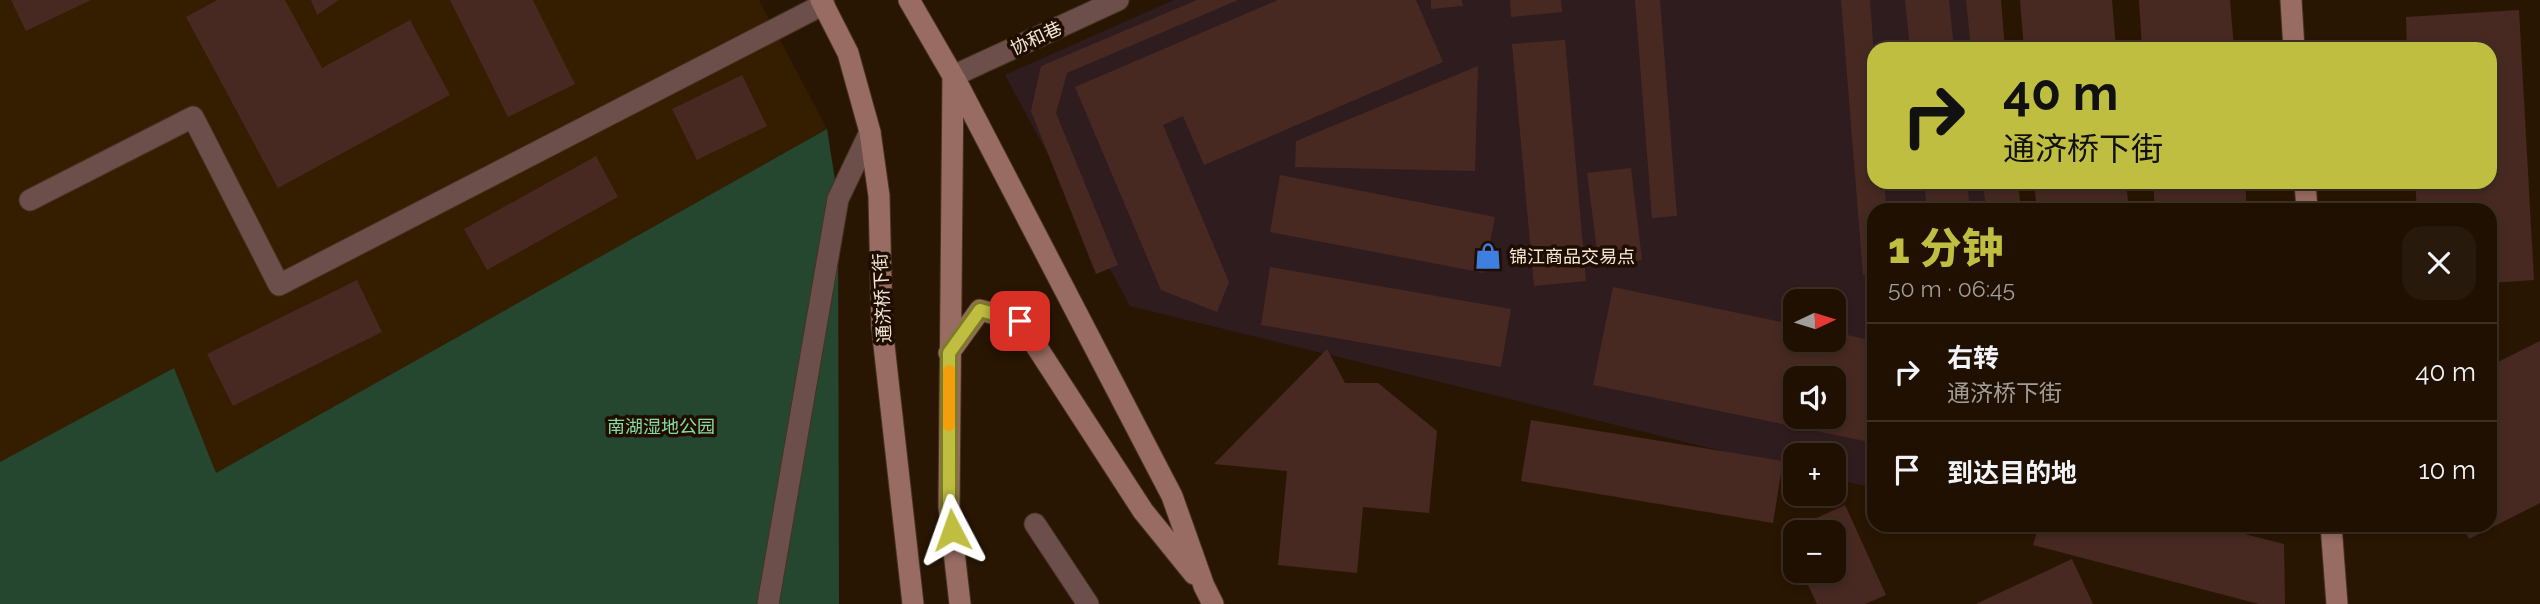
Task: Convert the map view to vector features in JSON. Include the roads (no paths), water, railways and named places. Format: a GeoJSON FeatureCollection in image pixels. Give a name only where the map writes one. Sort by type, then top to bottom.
{"type":"FeatureCollection","features":[{"type":"Feature","properties":{"kind":"street"},"geometry":{"type":"LineString","coordinates":[[909,0],[953,76],[1172,496],[1208,595]]}},
{"type":"Feature","properties":{"kind":"street","name":"协和巷"},"geometry":{"type":"LineString","coordinates":[[953,76],[1118,0]]}},
{"type":"Feature","properties":{"kind":"street"},"geometry":{"type":"LineString","coordinates":[[2291,0],[2294,42]]}},
{"type":"Feature","properties":{"kind":"street"},"geometry":{"type":"LineString","coordinates":[[30,200],[193,117],[279,285],[823,2]]}},
{"type":"Feature","properties":{"kind":"street","name":"通济桥下街"},"geometry":{"type":"LineString","coordinates":[[823,2],[848,53],[870,132],[879,196],[882,327],[913,604]]}},
{"type":"Feature","properties":{"kind":"street"},"geometry":{"type":"LineString","coordinates":[[953,76],[949,507],[960,603]]}},
{"type":"Feature","properties":{"kind":"street"},"geometry":{"type":"LineString","coordinates":[[768,604],[838,199],[870,132]]}},
{"type":"Feature","properties":{"kind":"street"},"geometry":{"type":"LineString","coordinates":[[949,353],[980,310],[1020,321],[1143,511],[1208,595]]}},
{"type":"Feature","properties":{"kind":"street"},"geometry":{"type":"LineString","coordinates":[[1035,524],[1088,604]]}},
{"type":"Feature","properties":{"kind":"street"},"geometry":{"type":"LineString","coordinates":[[2332,532],[2337,604]]}},
{"type":"Feature","properties":{"kind":"place","name":"锦江商品交易点"},"geometry":{"type":"Point","coordinates":[1488,256]}},
{"type":"Feature","properties":{"kind":"park label","name":"南湖湿地公园"},"geometry":{"type":"Point","coordinates":[661,426]}}]}
